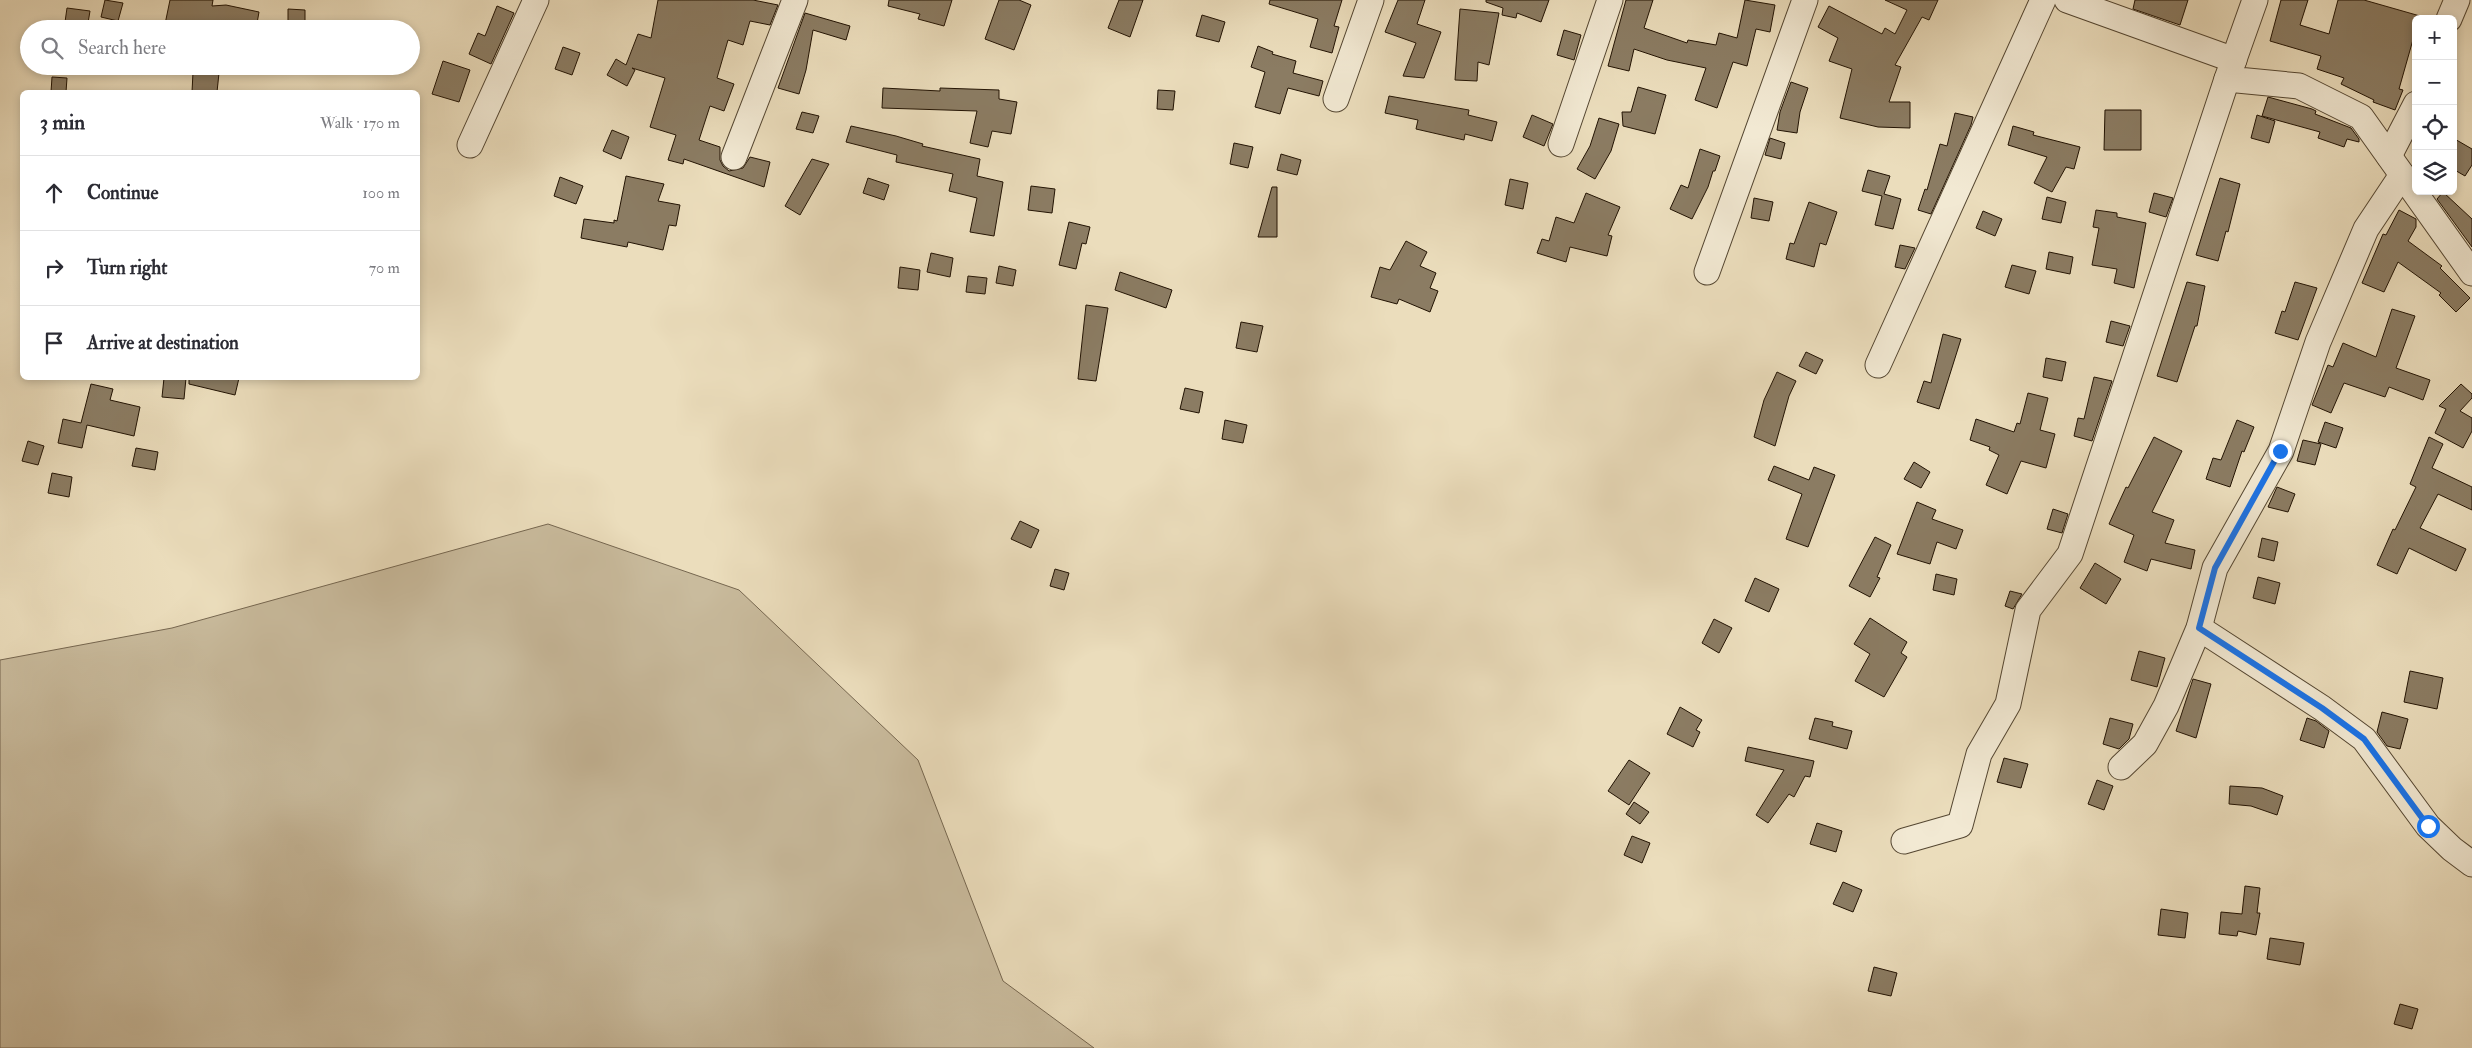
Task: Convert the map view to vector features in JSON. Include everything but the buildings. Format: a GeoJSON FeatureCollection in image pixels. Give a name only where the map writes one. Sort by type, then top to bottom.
{"type":"FeatureCollection","features":[{"type":"Feature","properties":{"kind":"street"},"geometry":{"type":"LineString","coordinates":[[470,145],[536,0]]}},
{"type":"Feature","properties":{"kind":"street"},"geometry":{"type":"LineString","coordinates":[[1336,99],[1371,0]]}},
{"type":"Feature","properties":{"kind":"street"},"geometry":{"type":"LineString","coordinates":[[1561,144],[1610,0]]}},
{"type":"Feature","properties":{"kind":"street"},"geometry":{"type":"LineString","coordinates":[[1708,272],[1805,0]]}},
{"type":"Feature","properties":{"kind":"street"},"geometry":{"type":"LineString","coordinates":[[1878,365],[2043,0]]}},
{"type":"Feature","properties":{"kind":"street"},"geometry":{"type":"LineString","coordinates":[[2067,0],[2231,69],[2299,86],[2361,117],[2472,273]]}},
{"type":"Feature","properties":{"kind":"street"},"geometry":{"type":"LineString","coordinates":[[1904,842],[1960,825],[1979,754],[2008,704],[2028,610],[2070,554],[2255,0]]}},
{"type":"Feature","properties":{"kind":"street"},"geometry":{"type":"LineString","coordinates":[[2451,15],[2457,0]]}},
{"type":"Feature","properties":{"kind":"street"},"geometry":{"type":"LineString","coordinates":[[734,157],[792,1]]}},
{"type":"Feature","properties":{"kind":"street"},"geometry":{"type":"LineString","coordinates":[[2122,767],[2145,744],[2166,706],[2199,628],[2215,568],[2280,451],[2318,342],[2366,229],[2396,166],[2416,105]]}},
{"type":"Feature","properties":{"kind":"street"},"geometry":{"type":"LineString","coordinates":[[2199,628],[2314,703],[2364,739],[2428,826],[2452,849],[2472,864]]}},
{"type":"Feature","properties":{"kind":"shaded area"},"geometry":{"type":"Polygon","coordinates":[[[548,524],[739,590],[918,760],[1003,981],[1094,1048],[0,1048],[0,660],[172,628],[548,524]]]}},
{"type":"Feature","properties":{"kind":"route"},"geometry":{"type":"LineString","coordinates":[[2280,451],[2215,568],[2199,628],[2322,708],[2364,739],[2428,826]]}}]}
